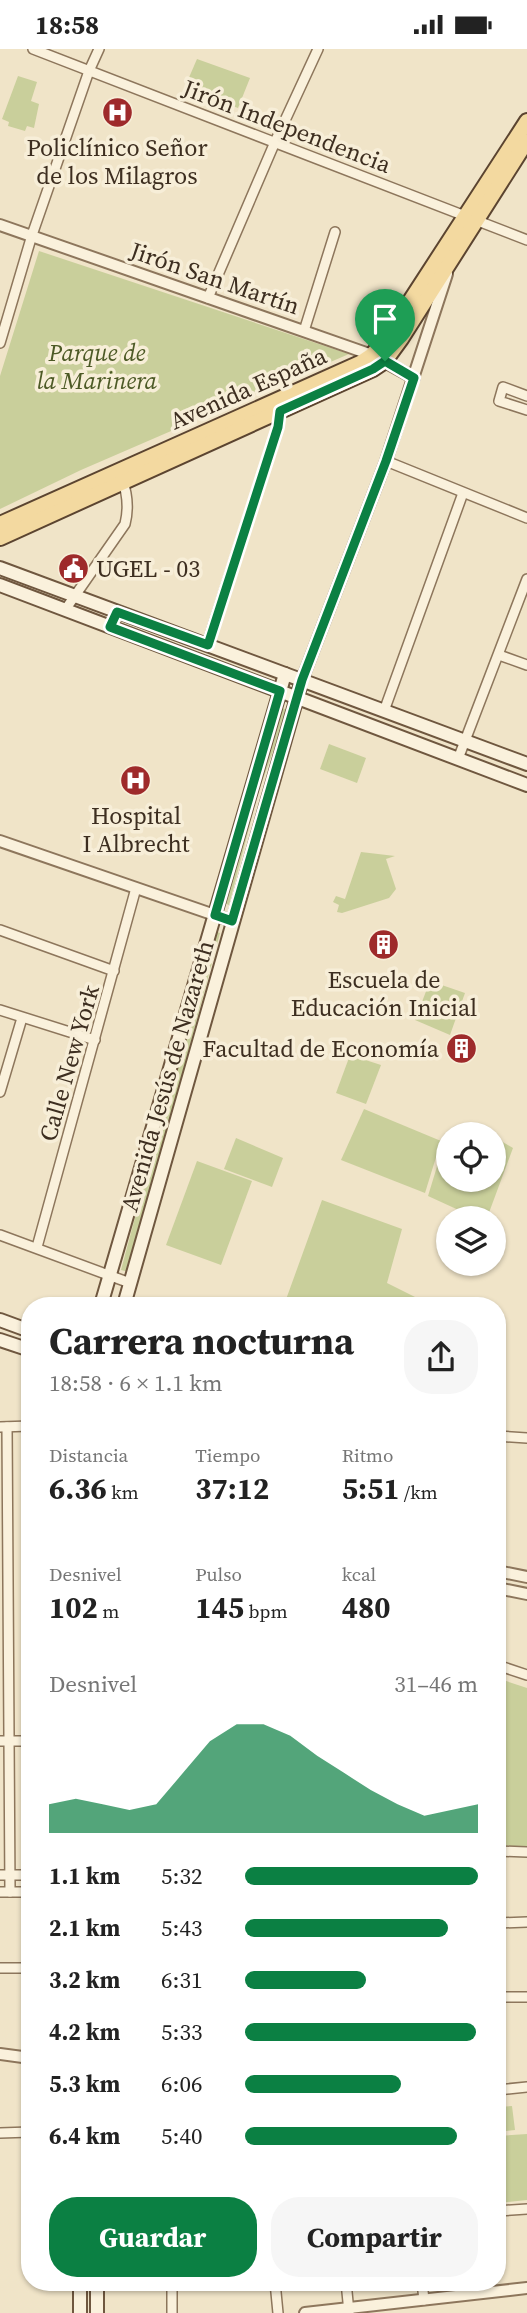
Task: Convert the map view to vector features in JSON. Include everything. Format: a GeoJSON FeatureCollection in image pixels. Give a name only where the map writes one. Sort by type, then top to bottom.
{"type":"FeatureCollection","features":[{"type":"Feature","properties":{"kind":"main road","name":"Avenida España"},"geometry":{"type":"LineString","coordinates":[[0,537],[121,476],[360,363],[379,358],[451,260],[470,217],[527,121]]}},
{"type":"Feature","properties":{"kind":"main road","name":"Avenida España"},"geometry":{"type":"LineString","coordinates":[[0,524],[280,411],[373,369],[390,332],[527,141]]}},
{"type":"Feature","properties":{"kind":"main road"},"geometry":{"type":"LineString","coordinates":[[0,568],[527,764]]}},
{"type":"Feature","properties":{"kind":"main road"},"geometry":{"type":"LineString","coordinates":[[0,585],[527,785]]}},
{"type":"Feature","properties":{"kind":"main road"},"geometry":{"type":"LineString","coordinates":[[110,627],[117,612]]}},
{"type":"Feature","properties":{"kind":"main road","name":"Avenida Jesús de Nazareth"},"geometry":{"type":"LineString","coordinates":[[103,1297],[285,674]]}},
{"type":"Feature","properties":{"kind":"main road","name":"Avenida Jesús de Nazareth"},"geometry":{"type":"LineString","coordinates":[[126,1297],[302,680]]}},
{"type":"Feature","properties":{"kind":"main road"},"geometry":{"type":"LineString","coordinates":[[0,1320],[21,1328]]}},
{"type":"Feature","properties":{"kind":"main road"},"geometry":{"type":"LineString","coordinates":[[0,1340],[21,1347]]}},
{"type":"Feature","properties":{"kind":"main road"},"geometry":{"type":"LineString","coordinates":[[80,2291],[80,2313]]}},
{"type":"Feature","properties":{"kind":"main road"},"geometry":{"type":"LineString","coordinates":[[97,2291],[97,2313]]}},
{"type":"Feature","properties":{"kind":"street","name":"Jirón Independencia"},"geometry":{"type":"LineString","coordinates":[[33,49],[527,240]]}},
{"type":"Feature","properties":{"kind":"street"},"geometry":{"type":"LineString","coordinates":[[0,343],[32,236],[99,49]]}},
{"type":"Feature","properties":{"kind":"street"},"geometry":{"type":"LineString","coordinates":[[208,298],[318,49]]}},
{"type":"Feature","properties":{"kind":"street","name":"Jirón San Martín"},"geometry":{"type":"LineString","coordinates":[[0,225],[379,358],[414,378]]}},
{"type":"Feature","properties":{"kind":"street"},"geometry":{"type":"LineString","coordinates":[[304,331],[335,232]]}},
{"type":"Feature","properties":{"kind":"street","name":"Avenida Jesús de Nazareth"},"geometry":{"type":"LineString","coordinates":[[302,680],[386,461],[451,260]]}},
{"type":"Feature","properties":{"kind":"street"},"geometry":{"type":"LineString","coordinates":[[527,396],[503,387],[499,401],[527,410]]}},
{"type":"Feature","properties":{"kind":"street"},"geometry":{"type":"LineString","coordinates":[[208,645],[278,427],[280,411]]}},
{"type":"Feature","properties":{"kind":"street"},"geometry":{"type":"LineString","coordinates":[[386,461],[527,518]]}},
{"type":"Feature","properties":{"kind":"street"},"geometry":{"type":"LineString","coordinates":[[65,610],[125,524],[128,510],[127,492],[121,476]]}},
{"type":"Feature","properties":{"kind":"street"},"geometry":{"type":"LineString","coordinates":[[384,711],[463,493]]}},
{"type":"Feature","properties":{"kind":"street"},"geometry":{"type":"LineString","coordinates":[[458,759],[527,579]]}},
{"type":"Feature","properties":{"kind":"street"},"geometry":{"type":"LineString","coordinates":[[499,655],[527,665]]}},
{"type":"Feature","properties":{"kind":"street"},"geometry":{"type":"LineString","coordinates":[[0,841],[232,921]]}},
{"type":"Feature","properties":{"kind":"street","name":"Calle New York"},"geometry":{"type":"LineString","coordinates":[[37,1247],[136,888]]}},
{"type":"Feature","properties":{"kind":"street"},"geometry":{"type":"LineString","coordinates":[[0,930],[114,971]]}},
{"type":"Feature","properties":{"kind":"street"},"geometry":{"type":"LineString","coordinates":[[0,1010],[95,1040]]}},
{"type":"Feature","properties":{"kind":"street"},"geometry":{"type":"LineString","coordinates":[[0,1092],[22,1018]]}},
{"type":"Feature","properties":{"kind":"street"},"geometry":{"type":"LineString","coordinates":[[0,1235],[130,1283]]}},
{"type":"Feature","properties":{"kind":"street"},"geometry":{"type":"LineString","coordinates":[[4,1427],[5,1892]]}},
{"type":"Feature","properties":{"kind":"street"},"geometry":{"type":"LineString","coordinates":[[506,1437],[527,1438]]}},
{"type":"Feature","properties":{"kind":"street"},"geometry":{"type":"LineString","coordinates":[[506,1573],[527,1577]]}},
{"type":"Feature","properties":{"kind":"street"},"geometry":{"type":"LineString","coordinates":[[506,1590],[527,1594]]}},
{"type":"Feature","properties":{"kind":"street"},"geometry":{"type":"LineString","coordinates":[[506,1668],[527,1675]]}},
{"type":"Feature","properties":{"kind":"street"},"geometry":{"type":"LineString","coordinates":[[506,1851],[527,1852]]}},
{"type":"Feature","properties":{"kind":"street"},"geometry":{"type":"LineString","coordinates":[[506,1923],[527,1923]]}},
{"type":"Feature","properties":{"kind":"street"},"geometry":{"type":"LineString","coordinates":[[0,1968],[21,1968]]}},
{"type":"Feature","properties":{"kind":"street"},"geometry":{"type":"LineString","coordinates":[[506,1997],[527,1997]]}},
{"type":"Feature","properties":{"kind":"street"},"geometry":{"type":"LineString","coordinates":[[0,2055],[21,2057]]}},
{"type":"Feature","properties":{"kind":"street"},"geometry":{"type":"LineString","coordinates":[[506,2089],[527,2087]]}},
{"type":"Feature","properties":{"kind":"street"},"geometry":{"type":"LineString","coordinates":[[0,2133],[21,2132]]}},
{"type":"Feature","properties":{"kind":"street"},"geometry":{"type":"LineString","coordinates":[[506,2210],[527,2209]]}},
{"type":"Feature","properties":{"kind":"street"},"geometry":{"type":"LineString","coordinates":[[506,2290],[527,2288]]}},
{"type":"Feature","properties":{"kind":"street"},"geometry":{"type":"LineString","coordinates":[[172,2291],[172,2313]]}},
{"type":"Feature","properties":{"kind":"street"},"geometry":{"type":"LineString","coordinates":[[276,2291],[278,2313]]}},
{"type":"Feature","properties":{"kind":"street"},"geometry":{"type":"LineString","coordinates":[[347,2291],[348,2311]]}},
{"type":"Feature","properties":{"kind":"street"},"geometry":{"type":"LineString","coordinates":[[423,2291],[424,2300]]}},
{"type":"Feature","properties":{"kind":"street"},"geometry":{"type":"LineString","coordinates":[[305,2313],[348,2311],[501,2291]]}},
{"type":"Feature","properties":{"kind":"green space"},"geometry":{"type":"Polygon","coordinates":[[[197,59],[250,78],[238,108],[184,89],[197,59]]]}},
{"type":"Feature","properties":{"kind":"green space"},"geometry":{"type":"Polygon","coordinates":[[[18,76],[37,82],[31,101],[39,104],[34,128],[27,126],[25,131],[8,126],[9,122],[2,119],[18,76]]]}},
{"type":"Feature","properties":{"kind":"green space","name":"Parque de la Marinera"},"geometry":{"type":"Polygon","coordinates":[[[39,251],[349,354],[81,470],[0,509],[0,376],[39,251]]]}},
{"type":"Feature","properties":{"kind":"green space"},"geometry":{"type":"Polygon","coordinates":[[[282,708],[288,710],[258,793],[252,791],[282,708]]]}},
{"type":"Feature","properties":{"kind":"green space"},"geometry":{"type":"Polygon","coordinates":[[[329,744],[366,758],[357,783],[320,769],[329,744]]]}},
{"type":"Feature","properties":{"kind":"green space"},"geometry":{"type":"Polygon","coordinates":[[[248,806],[254,809],[229,905],[221,902],[248,806]]]}},
{"type":"Feature","properties":{"kind":"green space"},"geometry":{"type":"Polygon","coordinates":[[[361,852],[395,856],[386,859],[396,889],[389,898],[342,913],[337,912],[339,905],[333,902],[336,896],[345,899],[361,852]]]}},
{"type":"Feature","properties":{"kind":"green space"},"geometry":{"type":"Polygon","coordinates":[[[212,930],[220,933],[129,1272],[121,1270],[212,930]]]}},
{"type":"Feature","properties":{"kind":"green space"},"geometry":{"type":"Polygon","coordinates":[[[430,981],[465,993],[450,1035],[415,1020],[430,981]]]}},
{"type":"Feature","properties":{"kind":"green space"},"geometry":{"type":"Polygon","coordinates":[[[350,1055],[381,1065],[366,1104],[336,1093],[350,1055]]]}},
{"type":"Feature","properties":{"kind":"green space"},"geometry":{"type":"Polygon","coordinates":[[[364,1109],[436,1139],[436,1157],[425,1193],[341,1160],[364,1109]]]}},
{"type":"Feature","properties":{"kind":"green space"},"geometry":{"type":"Polygon","coordinates":[[[236,1138],[283,1158],[272,1187],[224,1169],[236,1138]]]}},
{"type":"Feature","properties":{"kind":"green space"},"geometry":{"type":"Polygon","coordinates":[[[506,1144],[513,1148],[506,1167],[506,1144]]]}},
{"type":"Feature","properties":{"kind":"green space"},"geometry":{"type":"Polygon","coordinates":[[[197,1161],[252,1181],[221,1265],[166,1245],[197,1161]]]}},
{"type":"Feature","properties":{"kind":"green space"},"geometry":{"type":"Polygon","coordinates":[[[436,1170],[436,1192],[497,1192],[491,1206],[450,1206],[428,1196],[436,1170]]]}},
{"type":"Feature","properties":{"kind":"green space"},"geometry":{"type":"Polygon","coordinates":[[[322,1200],[402,1229],[387,1283],[415,1297],[287,1297],[322,1200]]]}},
{"type":"Feature","properties":{"kind":"green space"},"geometry":{"type":"Polygon","coordinates":[[[506,1681],[527,1688],[527,1847],[506,1846],[506,1681]]]}},
{"type":"Feature","properties":{"kind":"green space"},"geometry":{"type":"Polygon","coordinates":[[[506,2106],[512,2106],[515,2130],[506,2131],[506,2106]]]}},
{"type":"Feature","properties":{"kind":"green space"},"geometry":{"type":"Polygon","coordinates":[[[527,2134],[527,2200],[506,2202],[506,2135],[527,2134]]]}},
{"type":"Feature","properties":{"kind":"place","name":"Policlínico Señor de los Milagros"},"geometry":{"type":"Point","coordinates":[117,113]}},
{"type":"Feature","properties":{"kind":"place","name":"UGEL - 03"},"geometry":{"type":"Point","coordinates":[73,568]}},
{"type":"Feature","properties":{"kind":"place","name":"Hospital I Albrecht"},"geometry":{"type":"Point","coordinates":[136,781]}},
{"type":"Feature","properties":{"kind":"place","name":"Escuela de Educación Inicial"},"geometry":{"type":"Point","coordinates":[384,945]}},
{"type":"Feature","properties":{"kind":"place","name":"Facultad de Economía"},"geometry":{"type":"Point","coordinates":[462,1048]}},
{"type":"Feature","properties":{"kind":"route"},"geometry":{"type":"LineString","coordinates":[[385,361],[414,378],[386,461],[302,680],[232,921],[215,915],[280,691],[110,627],[117,612],[208,645],[278,427],[280,411],[385,361]]}}]}
